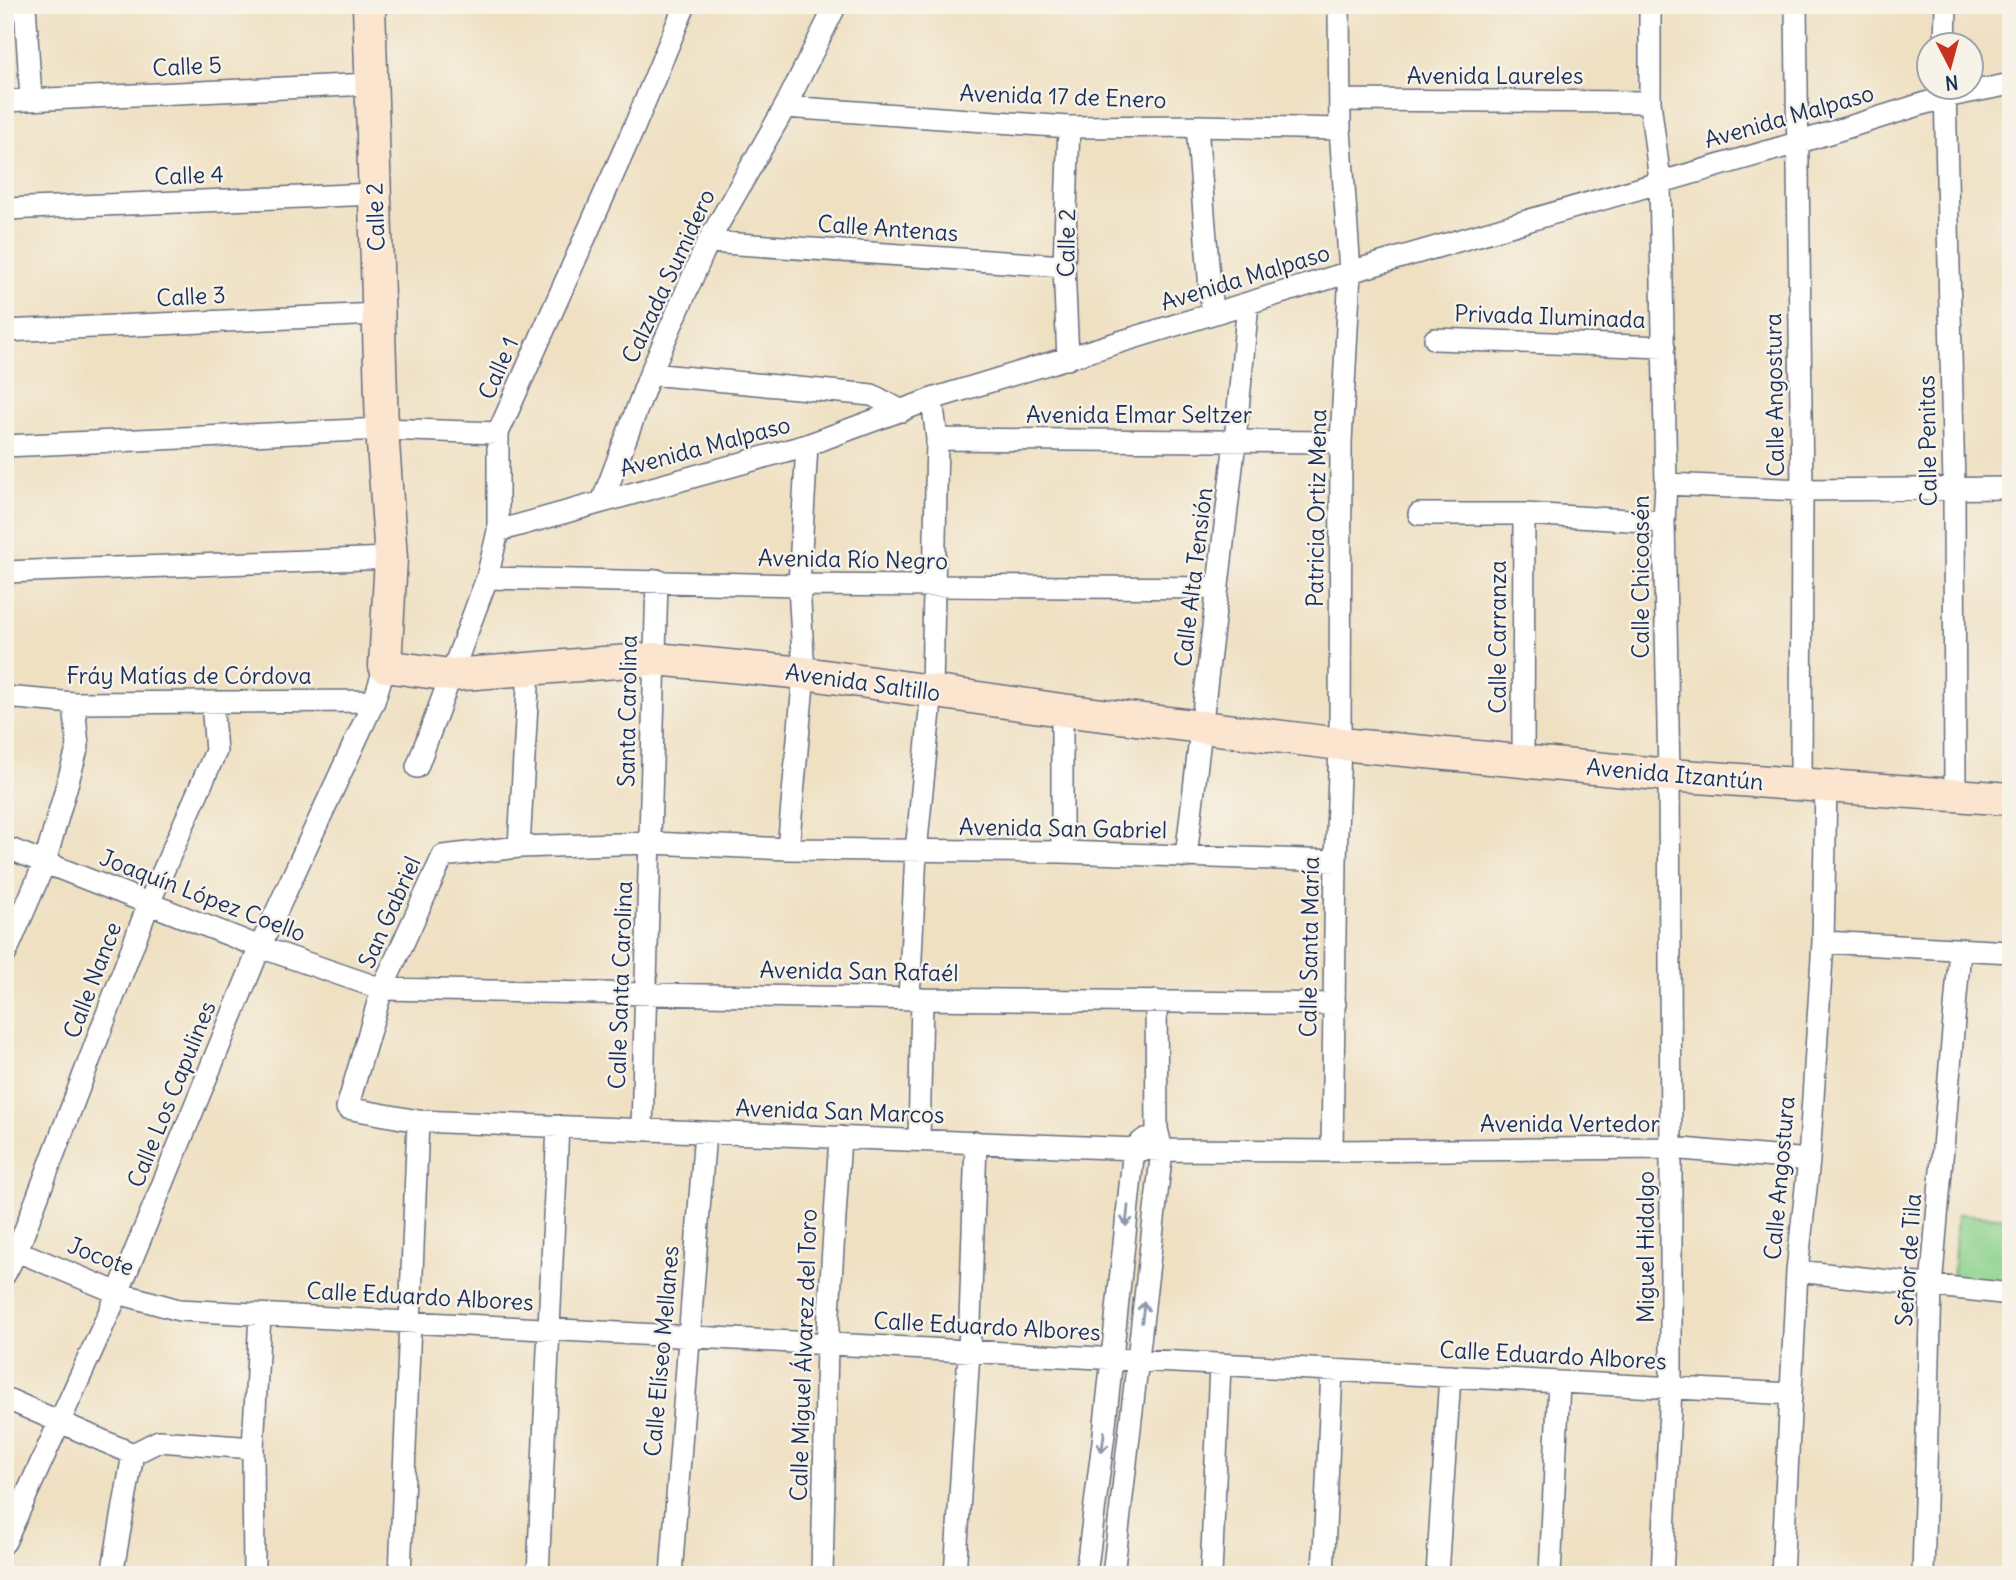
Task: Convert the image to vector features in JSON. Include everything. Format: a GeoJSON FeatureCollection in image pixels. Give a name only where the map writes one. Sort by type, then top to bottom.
{"type":"FeatureCollection","features":[{"type":"Feature","properties":{"kind":"street"},"geometry":{"type":"LineString","coordinates":[[24,5],[31,99]]}},
{"type":"Feature","properties":{"kind":"street","name":"Calle 2"},"geometry":{"type":"LineString","coordinates":[[369,5],[382,429],[391,558],[385,666]]}},
{"type":"Feature","properties":{"kind":"street","name":"Calle 1"},"geometry":{"type":"LineString","coordinates":[[417,767],[487,578],[498,531],[498,433],[633,130],[685,5]]}},
{"type":"Feature","properties":{"kind":"street","name":"Calzada Sumidero"},"geometry":{"type":"LineString","coordinates":[[602,502],[650,374],[708,242],[785,107],[836,5]]}},
{"type":"Feature","properties":{"kind":"street","name":"Patricia Ortiz Mena"},"geometry":{"type":"LineString","coordinates":[[1339,5],[1340,129],[1350,272],[1341,442],[1340,744]]}},
{"type":"Feature","properties":{"kind":"street","name":"Calle Chicoasén"},"geometry":{"type":"LineString","coordinates":[[1650,5],[1650,103],[1660,181],[1664,346],[1671,1148]]}},
{"type":"Feature","properties":{"kind":"street","name":"Calle Angostura"},"geometry":{"type":"LineString","coordinates":[[1782,1575],[1797,1272],[1809,1160],[1823,942],[1813,785],[1802,490],[1796,5]]}},
{"type":"Feature","properties":{"kind":"street"},"geometry":{"type":"LineString","coordinates":[[1945,32],[1946,5]]}},
{"type":"Feature","properties":{"kind":"street","name":"Calle 5"},"geometry":{"type":"LineString","coordinates":[[5,101],[370,84]]}},
{"type":"Feature","properties":{"kind":"street","name":"Avenida Malpaso"},"geometry":{"type":"LineString","coordinates":[[1984,87],[2011,84]]}},
{"type":"Feature","properties":{"kind":"street","name":"Avenida Laureles"},"geometry":{"type":"LineString","coordinates":[[1340,100],[1650,103]]}},
{"type":"Feature","properties":{"kind":"street","name":"Avenida Malpaso"},"geometry":{"type":"LineString","coordinates":[[498,531],[807,445],[932,399],[1350,272],[1797,143],[1916,102]]}},
{"type":"Feature","properties":{"kind":"street","name":"Calle Penitas"},"geometry":{"type":"LineString","coordinates":[[1945,102],[1954,487],[1955,794]]}},
{"type":"Feature","properties":{"kind":"street","name":"Avenida 17 de Enero"},"geometry":{"type":"LineString","coordinates":[[785,107],[1069,127],[1340,129]]}},
{"type":"Feature","properties":{"kind":"street"},"geometry":{"type":"LineString","coordinates":[[1198,126],[1212,314]]}},
{"type":"Feature","properties":{"kind":"street","name":"Calle 2"},"geometry":{"type":"LineString","coordinates":[[1068,359],[1064,266],[1069,127]]}},
{"type":"Feature","properties":{"kind":"street","name":"Calle 4"},"geometry":{"type":"LineString","coordinates":[[5,209],[375,194]]}},
{"type":"Feature","properties":{"kind":"street","name":"Calle Antenas"},"geometry":{"type":"LineString","coordinates":[[708,242],[1064,266]]}},
{"type":"Feature","properties":{"kind":"street","name":"Calle Alta Tensión"},"geometry":{"type":"LineString","coordinates":[[1186,857],[1236,441],[1248,303]]}},
{"type":"Feature","properties":{"kind":"street","name":"Calle 3"},"geometry":{"type":"LineString","coordinates":[[5,331],[378,314]]}},
{"type":"Feature","properties":{"kind":"street","name":"Privada Iluminada"},"geometry":{"type":"LineString","coordinates":[[1435,339],[1664,346]]}},
{"type":"Feature","properties":{"kind":"street"},"geometry":{"type":"LineString","coordinates":[[650,374],[872,395],[902,411]]}},
{"type":"Feature","properties":{"kind":"street"},"geometry":{"type":"LineString","coordinates":[[919,1140],[916,851],[932,691],[937,439],[932,399]]}},
{"type":"Feature","properties":{"kind":"street"},"geometry":{"type":"LineString","coordinates":[[5,446],[382,429],[498,433]]}},
{"type":"Feature","properties":{"kind":"street","name":"Avenida Elmar Seltzer"},"geometry":{"type":"LineString","coordinates":[[937,439],[1341,442]]}},
{"type":"Feature","properties":{"kind":"street"},"geometry":{"type":"LineString","coordinates":[[529,669],[520,847],[651,843],[788,849],[804,673],[799,585],[807,445]]}},
{"type":"Feature","properties":{"kind":"street"},"geometry":{"type":"LineString","coordinates":[[1666,484],[1802,490],[2011,488]]}},
{"type":"Feature","properties":{"kind":"street"},"geometry":{"type":"LineString","coordinates":[[1419,514],[1524,514],[1664,522]]}},
{"type":"Feature","properties":{"kind":"street","name":"Calle Carranza"},"geometry":{"type":"LineString","coordinates":[[1523,761],[1524,514]]}},
{"type":"Feature","properties":{"kind":"street"},"geometry":{"type":"LineString","coordinates":[[5,572],[391,558]]}},
{"type":"Feature","properties":{"kind":"street","name":"Avenida Río Negro"},"geometry":{"type":"LineString","coordinates":[[487,578],[799,585],[1218,588]]}},
{"type":"Feature","properties":{"kind":"street","name":"Santa Carolina"},"geometry":{"type":"LineString","coordinates":[[651,843],[657,580]]}},
{"type":"Feature","properties":{"kind":"street","name":"Avenida Saltillo"},"geometry":{"type":"LineString","coordinates":[[385,666],[451,675],[655,659],[804,673],[1062,710],[1340,744]]}},
{"type":"Feature","properties":{"kind":"street","name":"Calle Los Capulines"},"geometry":{"type":"LineString","coordinates":[[5,1542],[118,1293],[260,947],[374,701],[385,666]]}},
{"type":"Feature","properties":{"kind":"street","name":"Fráy Matías de Córdova"},"geometry":{"type":"LineString","coordinates":[[5,697],[74,703],[374,701]]}},
{"type":"Feature","properties":{"kind":"street"},"geometry":{"type":"LineString","coordinates":[[5,954],[45,862],[78,746],[74,703]]}},
{"type":"Feature","properties":{"kind":"street","name":"Calle Nance"},"geometry":{"type":"LineString","coordinates":[[5,1274],[11,1248],[149,903],[216,751],[212,703]]}},
{"type":"Feature","properties":{"kind":"street"},"geometry":{"type":"LineString","coordinates":[[1062,710],[1062,852]]}},
{"type":"Feature","properties":{"kind":"street","name":"Avenida Itzantún"},"geometry":{"type":"LineString","coordinates":[[1340,744],[1669,775],[2011,799]]}},
{"type":"Feature","properties":{"kind":"street","name":"Calle Santa María"},"geometry":{"type":"LineString","coordinates":[[1332,1151],[1340,744]]}},
{"type":"Feature","properties":{"kind":"street","name":"Calle Santa Carolina"},"geometry":{"type":"LineString","coordinates":[[642,1129],[651,843]]}},
{"type":"Feature","properties":{"kind":"street","name":"Joaquín López Coello"},"geometry":{"type":"LineString","coordinates":[[5,847],[260,947],[382,989]]}},
{"type":"Feature","properties":{"kind":"street","name":"San Gabriel"},"geometry":{"type":"LineString","coordinates":[[346,1108],[382,989],[443,856],[520,847]]}},
{"type":"Feature","properties":{"kind":"street","name":"Avenida San Gabriel"},"geometry":{"type":"LineString","coordinates":[[788,849],[1062,852],[1336,861]]}},
{"type":"Feature","properties":{"kind":"street"},"geometry":{"type":"LineString","coordinates":[[1823,942],[2011,952]]}},
{"type":"Feature","properties":{"kind":"street","name":"Señor de Tila"},"geometry":{"type":"LineString","coordinates":[[1923,1575],[1931,1287],[1960,950]]}},
{"type":"Feature","properties":{"kind":"street","name":"Avenida San Rafaél"},"geometry":{"type":"LineString","coordinates":[[382,989],[1335,1004]]}},
{"type":"Feature","properties":{"kind":"street"},"geometry":{"type":"LineString","coordinates":[[1113,1575],[1162,1150],[1157,1129],[1156,1001]]}},
{"type":"Feature","properties":{"kind":"street","name":"Avenida San Marcos"},"geometry":{"type":"LineString","coordinates":[[346,1108],[418,1121],[1162,1150],[1332,1151]]}},
{"type":"Feature","properties":{"kind":"street"},"geometry":{"type":"LineString","coordinates":[[400,1575],[418,1121]]}},
{"type":"Feature","properties":{"kind":"street"},"geometry":{"type":"LineString","coordinates":[[538,1575],[558,1126]]}},
{"type":"Feature","properties":{"kind":"street"},"geometry":{"type":"LineString","coordinates":[[1086,1575],[1134,1148],[1157,1129]]}},
{"type":"Feature","properties":{"kind":"street","name":"Calle Elíseo Mellanes"},"geometry":{"type":"LineString","coordinates":[[671,1575],[705,1132]]}},
{"type":"Feature","properties":{"kind":"street","name":"Calle Miguel Álvarez del Toro"},"geometry":{"type":"LineString","coordinates":[[822,1575],[827,1344],[839,1137]]}},
{"type":"Feature","properties":{"kind":"street"},"geometry":{"type":"LineString","coordinates":[[955,1575],[969,1352],[976,1142]]}},
{"type":"Feature","properties":{"kind":"street","name":"Avenida Vertedor"},"geometry":{"type":"LineString","coordinates":[[1332,1151],[1671,1148],[1809,1160]]}},
{"type":"Feature","properties":{"kind":"street","name":"Miguel Hidalgo"},"geometry":{"type":"LineString","coordinates":[[1662,1575],[1671,1388],[1671,1148]]}},
{"type":"Feature","properties":{"kind":"street","name":"Jocote"},"geometry":{"type":"LineString","coordinates":[[11,1248],[118,1293],[180,1310]]}},
{"type":"Feature","properties":{"kind":"street"},"geometry":{"type":"LineString","coordinates":[[1797,1272],[2011,1294]]}},
{"type":"Feature","properties":{"kind":"street","name":"Calle Eduardo Albores"},"geometry":{"type":"LineString","coordinates":[[180,1310],[1791,1394]]}},
{"type":"Feature","properties":{"kind":"street"},"geometry":{"type":"LineString","coordinates":[[254,1575],[253,1448],[260,1315]]}},
{"type":"Feature","properties":{"kind":"street"},"geometry":{"type":"LineString","coordinates":[[1211,1575],[1220,1364]]}},
{"type":"Feature","properties":{"kind":"street"},"geometry":{"type":"LineString","coordinates":[[1323,1575],[1332,1370]]}},
{"type":"Feature","properties":{"kind":"street"},"geometry":{"type":"LineString","coordinates":[[1437,1575],[1450,1376]]}},
{"type":"Feature","properties":{"kind":"street"},"geometry":{"type":"LineString","coordinates":[[1550,1575],[1559,1382]]}},
{"type":"Feature","properties":{"kind":"street"},"geometry":{"type":"LineString","coordinates":[[5,1398],[133,1454]]}},
{"type":"Feature","properties":{"kind":"street"},"geometry":{"type":"LineString","coordinates":[[133,1454],[159,1441],[253,1448]]}},
{"type":"Feature","properties":{"kind":"street"},"geometry":{"type":"LineString","coordinates":[[112,1575],[133,1454]]}},
{"type":"Feature","properties":{"kind":"green space"},"geometry":{"type":"Polygon","coordinates":[[[1957,1214],[2011,1218],[2006,1287],[1953,1283],[1957,1214]]]}}]}
